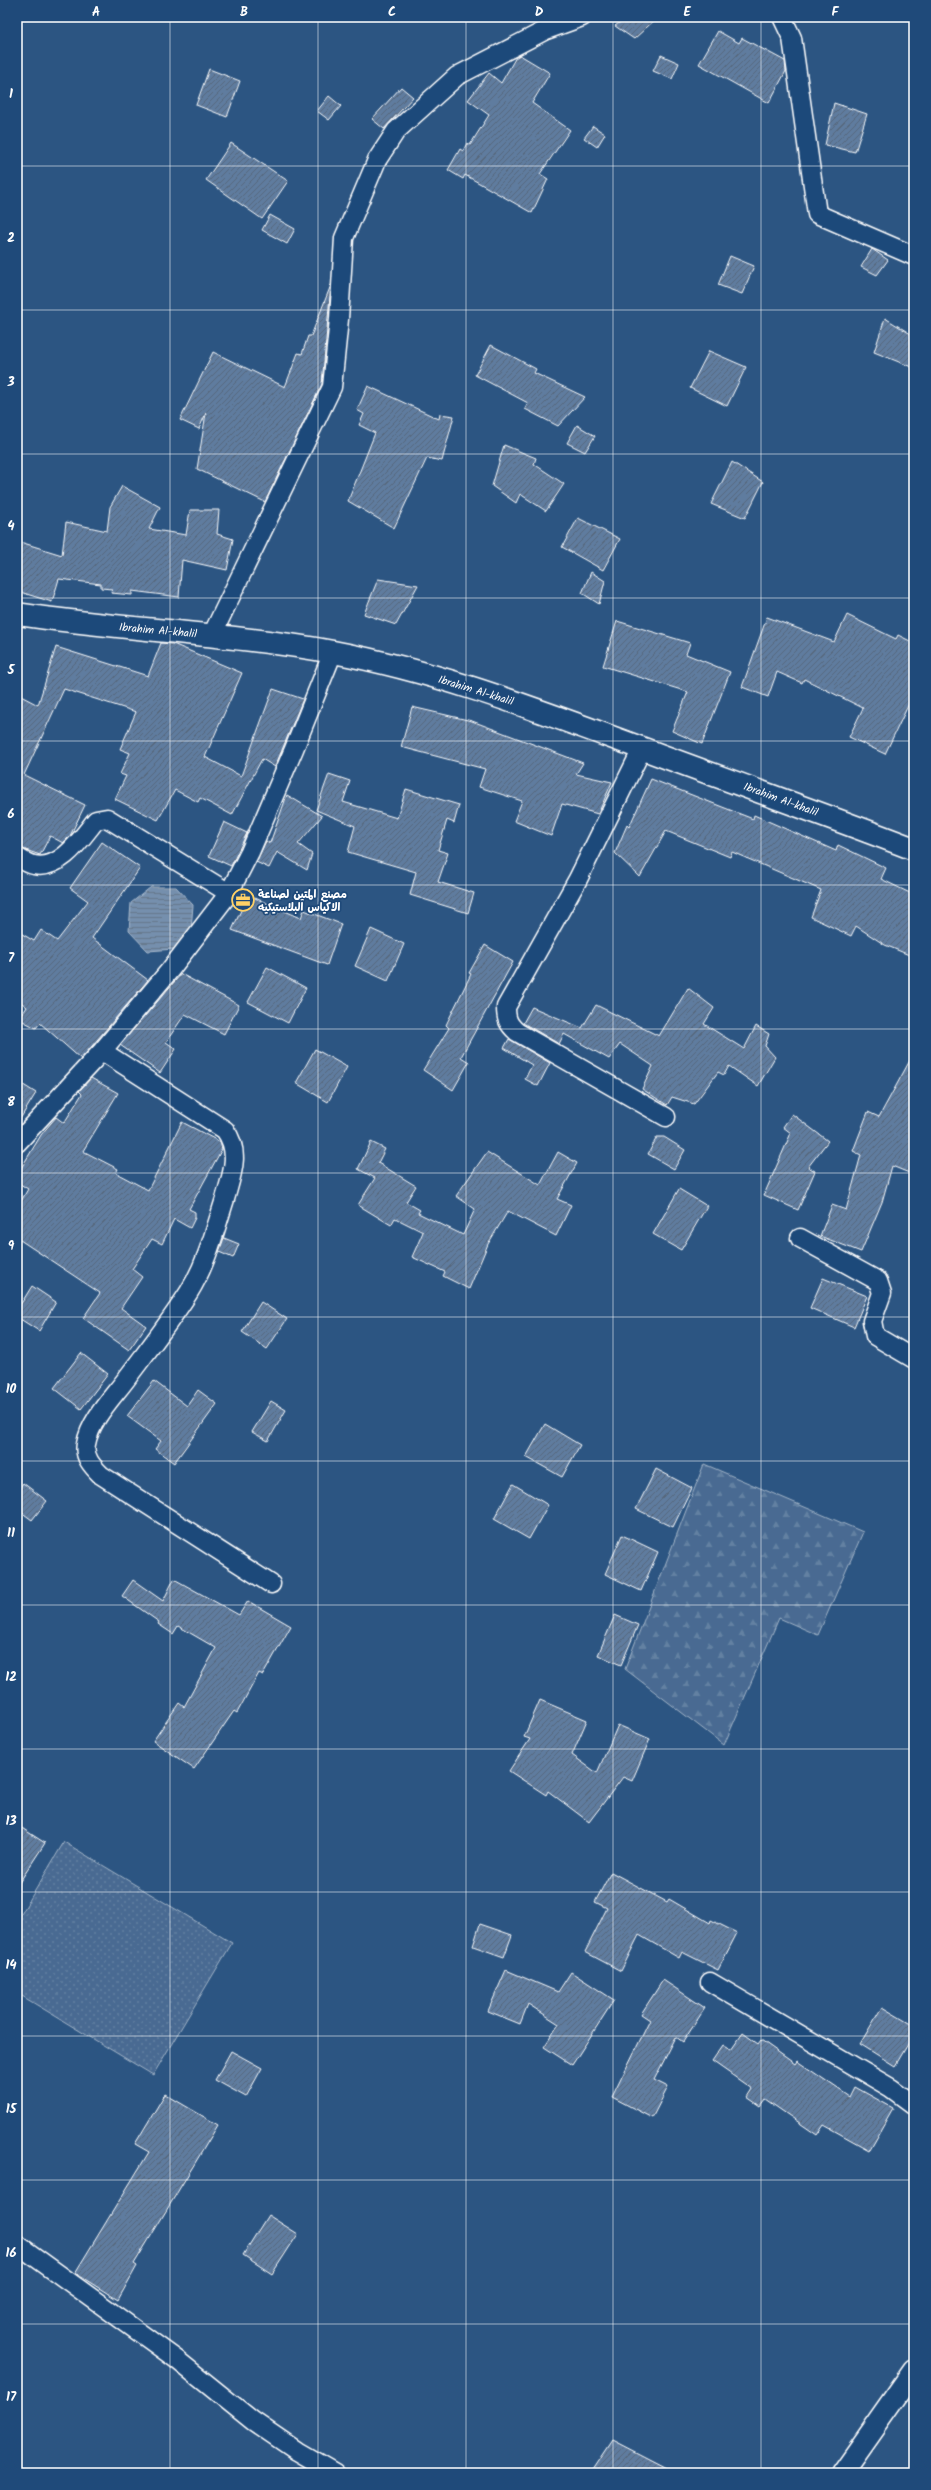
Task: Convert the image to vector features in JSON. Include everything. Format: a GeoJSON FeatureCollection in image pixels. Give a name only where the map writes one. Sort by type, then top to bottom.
{"type":"FeatureCollection","features":[{"type":"Feature","properties":{"kind":"street"},"geometry":{"type":"LineString","coordinates":[[212,635],[332,387],[339,319],[344,238],[377,160],[396,131],[457,76],[546,30],[582,17]]}},
{"type":"Feature","properties":{"kind":"street"},"geometry":{"type":"LineString","coordinates":[[782,17],[792,38],[817,214],[914,256]]}},
{"type":"Feature","properties":{"kind":"street","name":"Ibrahim Al-khalil"},"geometry":{"type":"LineString","coordinates":[[17,614],[82,624],[212,635],[332,652],[398,667],[496,694],[914,849]]}},
{"type":"Feature","properties":{"kind":"street"},"geometry":{"type":"LineString","coordinates":[[17,1143],[102,1050],[170,970],[229,893],[250,852],[294,749],[332,652]]}},
{"type":"Feature","properties":{"kind":"street"},"geometry":{"type":"LineString","coordinates":[[642,749],[578,880],[506,1007],[506,1017],[509,1026],[517,1032],[666,1117]]}},
{"type":"Feature","properties":{"kind":"street"},"geometry":{"type":"LineString","coordinates":[[17,858],[34,866],[49,863],[67,856],[96,820],[107,818],[229,893]]}},
{"type":"Feature","properties":{"kind":"street"},"geometry":{"type":"LineString","coordinates":[[102,1050],[225,1130],[233,1141],[235,1154],[229,1186],[206,1258],[190,1290],[162,1332],[93,1426],[85,1445],[89,1464],[102,1475],[270,1584]]}},
{"type":"Feature","properties":{"kind":"street"},"geometry":{"type":"LineString","coordinates":[[800,1238],[878,1281],[882,1293],[872,1321],[875,1336],[914,1359]]}},
{"type":"Feature","properties":{"kind":"street"},"geometry":{"type":"LineString","coordinates":[[710,1982],[891,2088],[914,2105]]}},
{"type":"Feature","properties":{"kind":"street"},"geometry":{"type":"LineString","coordinates":[[17,2244],[176,2359],[253,2421],[297,2451],[335,2473]]}},
{"type":"Feature","properties":{"kind":"street"},"geometry":{"type":"LineString","coordinates":[[842,2473],[914,2371]]}},
{"type":"Feature","properties":{"kind":"green space"},"geometry":{"type":"Polygon","coordinates":[[[704,1464],[863,1532],[818,1635],[779,1618],[724,1745],[625,1669],[704,1464]]]}},
{"type":"Feature","properties":{"kind":"green space"},"geometry":{"type":"Polygon","coordinates":[[[64,1842],[232,1943],[153,2075],[17,1993],[17,1921],[64,1842]]]}},
{"type":"Feature","properties":{"kind":"shaded area"},"geometry":{"type":"Polygon","coordinates":[[[151,887],[176,887],[193,905],[191,930],[174,949],[148,951],[129,931],[131,903],[151,887]]]}},
{"type":"Feature","properties":{"kind":"building"},"geometry":{"type":"Polygon","coordinates":[[[627,17],[658,17],[634,39],[615,26],[627,17]]]}},
{"type":"Feature","properties":{"kind":"building"},"geometry":{"type":"Polygon","coordinates":[[[718,31],[739,43],[742,38],[785,61],[786,71],[769,103],[699,64],[718,31]]]}},
{"type":"Feature","properties":{"kind":"building"},"geometry":{"type":"Polygon","coordinates":[[[520,55],[550,73],[532,103],[570,130],[540,174],[548,179],[532,213],[465,175],[463,179],[448,170],[460,149],[463,151],[467,143],[470,145],[489,115],[468,100],[489,73],[501,83],[516,57],[520,55]]]}},
{"type":"Feature","properties":{"kind":"building"},"geometry":{"type":"Polygon","coordinates":[[[661,55],[679,63],[672,79],[653,71],[661,55]]]}},
{"type":"Feature","properties":{"kind":"building"},"geometry":{"type":"Polygon","coordinates":[[[209,69],[240,81],[227,117],[196,105],[209,69]]]}},
{"type":"Feature","properties":{"kind":"building"},"geometry":{"type":"Polygon","coordinates":[[[401,87],[413,97],[384,129],[372,119],[401,87]]]}},
{"type":"Feature","properties":{"kind":"building"},"geometry":{"type":"Polygon","coordinates":[[[329,96],[341,106],[329,120],[317,111],[329,96]]]}},
{"type":"Feature","properties":{"kind":"building"},"geometry":{"type":"Polygon","coordinates":[[[834,103],[867,114],[855,152],[825,145],[834,103]]]}},
{"type":"Feature","properties":{"kind":"building"},"geometry":{"type":"Polygon","coordinates":[[[593,126],[605,134],[597,147],[584,138],[593,126]]]}},
{"type":"Feature","properties":{"kind":"building"},"geometry":{"type":"Polygon","coordinates":[[[231,143],[288,181],[262,219],[206,180],[231,143]]]}},
{"type":"Feature","properties":{"kind":"building"},"geometry":{"type":"Polygon","coordinates":[[[270,215],[295,229],[287,244],[262,230],[270,215]]]}},
{"type":"Feature","properties":{"kind":"building"},"geometry":{"type":"Polygon","coordinates":[[[872,249],[888,260],[877,275],[861,267],[872,249]]]}},
{"type":"Feature","properties":{"kind":"building"},"geometry":{"type":"Polygon","coordinates":[[[730,256],[754,266],[742,294],[718,285],[730,256]]]}},
{"type":"Feature","properties":{"kind":"building"},"geometry":{"type":"Polygon","coordinates":[[[331,285],[322,384],[265,502],[197,469],[206,413],[199,429],[180,420],[213,352],[285,387],[298,353],[302,354],[308,336],[311,336],[331,285]]]}},
{"type":"Feature","properties":{"kind":"building"},"geometry":{"type":"Polygon","coordinates":[[[885,318],[914,336],[914,368],[874,352],[885,318]]]}},
{"type":"Feature","properties":{"kind":"building"},"geometry":{"type":"Polygon","coordinates":[[[491,345],[536,369],[534,373],[585,397],[558,426],[525,409],[528,403],[475,375],[491,345]]]}},
{"type":"Feature","properties":{"kind":"building"},"geometry":{"type":"Polygon","coordinates":[[[709,351],[746,367],[727,406],[690,388],[709,351]]]}},
{"type":"Feature","properties":{"kind":"building"},"geometry":{"type":"Polygon","coordinates":[[[368,386],[439,419],[440,414],[454,416],[442,461],[427,458],[394,528],[348,501],[375,433],[359,425],[364,414],[357,410],[368,386]]]}},
{"type":"Feature","properties":{"kind":"building"},"geometry":{"type":"Polygon","coordinates":[[[577,425],[595,436],[585,452],[567,443],[577,425]]]}},
{"type":"Feature","properties":{"kind":"building"},"geometry":{"type":"Polygon","coordinates":[[[504,445],[536,458],[534,464],[564,484],[546,511],[520,494],[516,503],[492,486],[504,445]]]}},
{"type":"Feature","properties":{"kind":"building"},"geometry":{"type":"Polygon","coordinates":[[[732,462],[763,482],[745,518],[711,504],[732,462]]]}},
{"type":"Feature","properties":{"kind":"building"},"geometry":{"type":"Polygon","coordinates":[[[122,486],[160,507],[149,529],[186,535],[190,510],[219,510],[217,534],[233,539],[227,570],[182,560],[179,597],[132,591],[132,595],[111,593],[112,589],[101,588],[101,584],[59,579],[52,602],[17,591],[17,541],[62,555],[66,522],[107,531],[110,507],[122,486]]]}},
{"type":"Feature","properties":{"kind":"building"},"geometry":{"type":"Polygon","coordinates":[[[578,518],[620,539],[603,570],[562,547],[578,518]]]}},
{"type":"Feature","properties":{"kind":"building"},"geometry":{"type":"Polygon","coordinates":[[[591,572],[605,581],[599,604],[582,593],[591,572]]]}},
{"type":"Feature","properties":{"kind":"building"},"geometry":{"type":"Polygon","coordinates":[[[378,579],[418,585],[396,625],[364,614],[378,579]]]}},
{"type":"Feature","properties":{"kind":"building"},"geometry":{"type":"Polygon","coordinates":[[[847,615],[896,639],[898,635],[914,643],[914,693],[885,754],[849,737],[863,708],[804,679],[802,683],[777,672],[768,697],[742,687],[767,617],[834,642],[847,615]]]}},
{"type":"Feature","properties":{"kind":"building"},"geometry":{"type":"Polygon","coordinates":[[[617,621],[690,643],[686,654],[730,672],[702,744],[672,731],[688,692],[603,666],[617,621]]]}},
{"type":"Feature","properties":{"kind":"building"},"geometry":{"type":"Polygon","coordinates":[[[161,643],[173,644],[242,673],[205,757],[241,776],[273,689],[303,699],[275,767],[262,759],[232,815],[200,798],[198,802],[175,790],[158,820],[115,799],[126,776],[120,774],[130,753],[120,749],[136,712],[64,689],[24,775],[85,805],[70,836],[63,843],[50,836],[40,855],[17,847],[17,694],[38,705],[56,647],[148,676],[161,643]]]}},
{"type":"Feature","properties":{"kind":"building"},"geometry":{"type":"Polygon","coordinates":[[[412,707],[472,721],[583,763],[576,774],[612,782],[598,814],[562,804],[551,836],[514,821],[522,801],[479,787],[485,769],[401,747],[412,707]]]}},
{"type":"Feature","properties":{"kind":"building"},"geometry":{"type":"Polygon","coordinates":[[[329,774],[350,781],[343,802],[397,818],[406,789],[459,805],[454,823],[447,820],[438,850],[448,853],[438,882],[474,893],[468,913],[410,895],[416,872],[348,852],[355,826],[316,810],[329,774]]]}},
{"type":"Feature","properties":{"kind":"building"},"geometry":{"type":"Polygon","coordinates":[[[651,779],[753,819],[754,815],[836,851],[838,845],[886,868],[881,879],[914,895],[914,957],[885,945],[856,926],[851,936],[811,917],[821,890],[732,852],[730,857],[666,831],[640,877],[615,853],[627,825],[629,827],[651,779]]]}},
{"type":"Feature","properties":{"kind":"building"},"geometry":{"type":"Polygon","coordinates":[[[287,795],[322,816],[298,844],[312,854],[307,870],[277,852],[269,868],[256,862],[266,841],[270,843],[287,795]]]}},
{"type":"Feature","properties":{"kind":"building"},"geometry":{"type":"Polygon","coordinates":[[[224,822],[247,833],[231,866],[209,856],[224,822]]]}},
{"type":"Feature","properties":{"kind":"building"},"geometry":{"type":"Polygon","coordinates":[[[102,842],[140,868],[92,938],[148,980],[81,1059],[40,1023],[36,1028],[19,1019],[27,1007],[17,999],[17,931],[34,941],[41,930],[57,941],[88,901],[70,888],[102,842]]]}},
{"type":"Feature","properties":{"kind":"building"},"geometry":{"type":"Polygon","coordinates":[[[248,895],[301,918],[304,910],[341,924],[327,965],[232,930],[248,895]]]}},
{"type":"Feature","properties":{"kind":"building"},"geometry":{"type":"Polygon","coordinates":[[[371,929],[404,944],[388,981],[355,966],[371,929]]]}},
{"type":"Feature","properties":{"kind":"building"},"geometry":{"type":"Polygon","coordinates":[[[485,945],[513,962],[461,1057],[469,1062],[453,1090],[423,1070],[449,1028],[446,1025],[471,974],[469,973],[485,945]]]}},
{"type":"Feature","properties":{"kind":"building"},"geometry":{"type":"Polygon","coordinates":[[[267,967],[306,988],[288,1023],[248,1002],[267,967]]]}},
{"type":"Feature","properties":{"kind":"building"},"geometry":{"type":"Polygon","coordinates":[[[181,974],[239,1005],[224,1034],[185,1014],[166,1042],[176,1049],[160,1073],[120,1045],[181,974]]]}},
{"type":"Feature","properties":{"kind":"building"},"geometry":{"type":"Polygon","coordinates":[[[688,988],[714,1008],[704,1024],[744,1049],[756,1026],[769,1034],[765,1046],[775,1057],[758,1086],[729,1066],[724,1075],[718,1072],[694,1104],[672,1097],[667,1105],[642,1089],[653,1066],[620,1044],[609,1059],[564,1034],[559,1044],[523,1023],[532,1007],[582,1028],[596,1005],[659,1036],[688,988]]]}},
{"type":"Feature","properties":{"kind":"building"},"geometry":{"type":"Polygon","coordinates":[[[509,1039],[550,1063],[538,1086],[525,1079],[532,1065],[504,1048],[509,1039]]]}},
{"type":"Feature","properties":{"kind":"building"},"geometry":{"type":"Polygon","coordinates":[[[315,1049],[347,1067],[328,1102],[296,1083],[315,1049]]]}},
{"type":"Feature","properties":{"kind":"building"},"geometry":{"type":"Polygon","coordinates":[[[914,1053],[914,1175],[892,1166],[882,1202],[861,1252],[820,1236],[832,1205],[846,1210],[861,1155],[853,1151],[868,1112],[879,1117],[914,1053]]]}},
{"type":"Feature","properties":{"kind":"building"},"geometry":{"type":"Polygon","coordinates":[[[91,1078],[118,1093],[83,1151],[118,1169],[116,1173],[148,1190],[182,1122],[220,1142],[222,1149],[189,1209],[195,1212],[195,1218],[190,1228],[174,1219],[162,1244],[152,1239],[132,1269],[142,1277],[121,1308],[146,1326],[129,1350],[83,1318],[100,1293],[17,1238],[17,1208],[28,1189],[17,1182],[17,1175],[41,1135],[56,1117],[64,1123],[82,1094],[79,1091],[91,1078]]]}},
{"type":"Feature","properties":{"kind":"building"},"geometry":{"type":"Polygon","coordinates":[[[17,1081],[36,1093],[17,1124],[17,1081]]]}},
{"type":"Feature","properties":{"kind":"building"},"geometry":{"type":"Polygon","coordinates":[[[792,1114],[828,1141],[808,1167],[815,1171],[798,1210],[764,1195],[791,1133],[783,1127],[792,1114]]]}},
{"type":"Feature","properties":{"kind":"building"},"geometry":{"type":"Polygon","coordinates":[[[657,1137],[664,1137],[685,1150],[674,1169],[648,1154],[657,1137]]]}},
{"type":"Feature","properties":{"kind":"building"},"geometry":{"type":"Polygon","coordinates":[[[371,1142],[385,1149],[378,1163],[416,1186],[406,1202],[420,1210],[418,1213],[463,1235],[475,1209],[456,1196],[487,1152],[540,1185],[558,1152],[577,1163],[557,1199],[571,1205],[556,1236],[508,1211],[488,1244],[469,1289],[443,1276],[445,1272],[412,1257],[423,1232],[395,1218],[391,1225],[358,1205],[375,1178],[358,1169],[371,1142]]]}},
{"type":"Feature","properties":{"kind":"building"},"geometry":{"type":"Polygon","coordinates":[[[679,1189],[707,1206],[681,1250],[653,1234],[679,1189]]]}},
{"type":"Feature","properties":{"kind":"building"},"geometry":{"type":"Polygon","coordinates":[[[224,1238],[239,1244],[233,1258],[219,1252],[224,1238]]]}},
{"type":"Feature","properties":{"kind":"building"},"geometry":{"type":"Polygon","coordinates":[[[823,1278],[867,1296],[854,1327],[810,1308],[823,1278]]]}},
{"type":"Feature","properties":{"kind":"building"},"geometry":{"type":"Polygon","coordinates":[[[32,1286],[56,1302],[39,1331],[17,1317],[17,1310],[32,1286]]]}},
{"type":"Feature","properties":{"kind":"building"},"geometry":{"type":"Polygon","coordinates":[[[261,1302],[287,1319],[267,1349],[242,1332],[261,1302]]]}},
{"type":"Feature","properties":{"kind":"building"},"geometry":{"type":"Polygon","coordinates":[[[81,1353],[108,1374],[81,1409],[54,1388],[81,1353]]]}},
{"type":"Feature","properties":{"kind":"building"},"geometry":{"type":"Polygon","coordinates":[[[154,1381],[187,1406],[198,1390],[217,1404],[174,1463],[155,1449],[161,1441],[127,1416],[154,1381]]]}},
{"type":"Feature","properties":{"kind":"building"},"geometry":{"type":"Polygon","coordinates":[[[271,1401],[286,1410],[268,1441],[252,1432],[271,1401]]]}},
{"type":"Feature","properties":{"kind":"building"},"geometry":{"type":"Polygon","coordinates":[[[545,1424],[580,1445],[562,1477],[526,1457],[545,1424]]]}},
{"type":"Feature","properties":{"kind":"building"},"geometry":{"type":"Polygon","coordinates":[[[656,1469],[692,1488],[673,1527],[636,1509],[656,1469]]]}},
{"type":"Feature","properties":{"kind":"building"},"geometry":{"type":"Polygon","coordinates":[[[23,1483],[47,1501],[32,1520],[17,1509],[17,1491],[23,1483]]]}},
{"type":"Feature","properties":{"kind":"building"},"geometry":{"type":"Polygon","coordinates":[[[513,1484],[548,1505],[529,1539],[494,1519],[513,1484]]]}},
{"type":"Feature","properties":{"kind":"building"},"geometry":{"type":"Polygon","coordinates":[[[622,1535],[658,1552],[641,1591],[605,1574],[622,1535]]]}},
{"type":"Feature","properties":{"kind":"building"},"geometry":{"type":"Polygon","coordinates":[[[174,1579],[239,1615],[248,1601],[291,1626],[263,1675],[259,1673],[237,1713],[234,1711],[194,1769],[153,1741],[179,1703],[184,1707],[216,1648],[178,1626],[173,1634],[158,1624],[159,1622],[122,1596],[133,1580],[163,1601],[174,1579]]]}},
{"type":"Feature","properties":{"kind":"building"},"geometry":{"type":"Polygon","coordinates":[[[615,1615],[638,1625],[621,1665],[598,1655],[615,1615]]]}},
{"type":"Feature","properties":{"kind":"building"},"geometry":{"type":"Polygon","coordinates":[[[540,1700],[587,1720],[572,1755],[597,1773],[618,1725],[650,1739],[632,1781],[623,1777],[589,1822],[548,1791],[546,1795],[509,1771],[530,1739],[524,1737],[540,1700]]]}},
{"type":"Feature","properties":{"kind":"building"},"geometry":{"type":"Polygon","coordinates":[[[17,1825],[45,1843],[17,1886],[17,1825]]]}},
{"type":"Feature","properties":{"kind":"building"},"geometry":{"type":"Polygon","coordinates":[[[611,1872],[667,1902],[669,1899],[710,1923],[711,1920],[737,1933],[718,1970],[682,1952],[679,1958],[639,1935],[621,1971],[585,1952],[607,1908],[595,1902],[611,1872]]]}},
{"type":"Feature","properties":{"kind":"building"},"geometry":{"type":"Polygon","coordinates":[[[480,1924],[512,1935],[504,1957],[473,1946],[480,1924]]]}},
{"type":"Feature","properties":{"kind":"building"},"geometry":{"type":"Polygon","coordinates":[[[506,1970],[558,1992],[571,1972],[614,2000],[572,2065],[544,2047],[559,2024],[528,2004],[520,2024],[488,2011],[506,1970]]]}},
{"type":"Feature","properties":{"kind":"building"},"geometry":{"type":"Polygon","coordinates":[[[663,1980],[705,2008],[683,2042],[676,2037],[654,2080],[668,2087],[652,2118],[612,2097],[650,2020],[641,2014],[663,1980]]]}},
{"type":"Feature","properties":{"kind":"building"},"geometry":{"type":"Polygon","coordinates":[[[882,2007],[914,2026],[914,2034],[895,2066],[860,2044],[882,2007]]]}},
{"type":"Feature","properties":{"kind":"building"},"geometry":{"type":"Polygon","coordinates":[[[743,2033],[758,2044],[761,2040],[795,2064],[797,2061],[850,2097],[855,2087],[893,2108],[869,2150],[824,2125],[817,2135],[765,2099],[760,2106],[747,2097],[752,2089],[712,2061],[723,2045],[731,2050],[743,2033]]]}},
{"type":"Feature","properties":{"kind":"building"},"geometry":{"type":"Polygon","coordinates":[[[231,2051],[262,2068],[246,2097],[215,2080],[231,2051]]]}},
{"type":"Feature","properties":{"kind":"building"},"geometry":{"type":"Polygon","coordinates":[[[165,2094],[218,2125],[134,2264],[137,2266],[118,2300],[75,2273],[149,2152],[135,2144],[165,2094]]]}},
{"type":"Feature","properties":{"kind":"building"},"geometry":{"type":"Polygon","coordinates":[[[268,2215],[298,2234],[272,2274],[243,2255],[268,2215]]]}},
{"type":"Feature","properties":{"kind":"building"},"geometry":{"type":"Polygon","coordinates":[[[613,2440],[677,2473],[591,2473],[613,2440]]]}},
{"type":"Feature","properties":{"kind":"place","name":"مصنع المتين لصناعة الاكياس البلاستيكيه"},"geometry":{"type":"Point","coordinates":[243,900]}}]}
